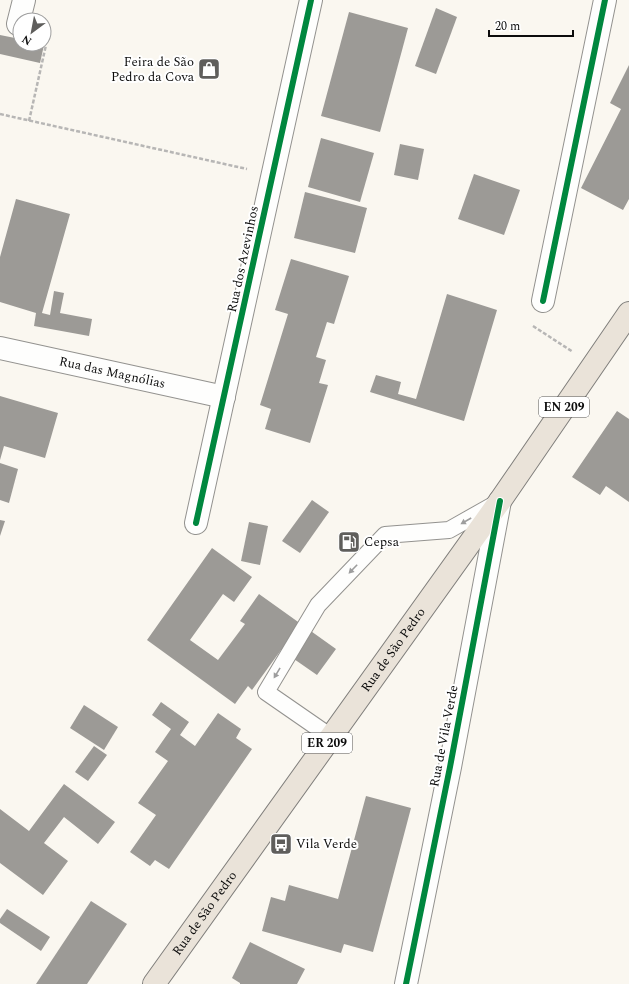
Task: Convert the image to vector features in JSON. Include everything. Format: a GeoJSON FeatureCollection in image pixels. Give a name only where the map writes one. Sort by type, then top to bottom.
{"type":"FeatureCollection","features":[{"type":"Feature","properties":{"kind":"main road","name":"Rua de São Pedro"},"geometry":{"type":"LineString","coordinates":[[154,984],[500,502],[629,313]]}},
{"type":"Feature","properties":{"kind":"street"},"geometry":{"type":"LineString","coordinates":[[21,12],[24,0]]}},
{"type":"Feature","properties":{"kind":"street","name":"Rua dos Azevinhos"},"geometry":{"type":"LineString","coordinates":[[196,524],[311,0]]}},
{"type":"Feature","properties":{"kind":"street"},"geometry":{"type":"LineString","coordinates":[[543,301],[605,0]]}},
{"type":"Feature","properties":{"kind":"street","name":"Rua das Magnólias"},"geometry":{"type":"LineString","coordinates":[[0,348],[224,397]]}},
{"type":"Feature","properties":{"kind":"street","name":"Rua de Vila Verde"},"geometry":{"type":"LineString","coordinates":[[410,981],[500,502]]}},
{"type":"Feature","properties":{"kind":"lane"},"geometry":{"type":"LineString","coordinates":[[331,737],[266,692],[318,605],[385,535],[449,530],[500,502]]}},
{"type":"Feature","properties":{"kind":"path"},"geometry":{"type":"LineString","coordinates":[[29,121],[44,52]]}},
{"type":"Feature","properties":{"kind":"path"},"geometry":{"type":"LineString","coordinates":[[0,114],[272,175]]}},
{"type":"Feature","properties":{"kind":"path"},"geometry":{"type":"LineString","coordinates":[[543,301],[529,324],[593,365]]}},
{"type":"Feature","properties":{"kind":"building"},"geometry":{"type":"Polygon","coordinates":[[[436,8],[457,17],[436,74],[415,66],[436,8]]]}},
{"type":"Feature","properties":{"kind":"building"},"geometry":{"type":"Polygon","coordinates":[[[349,12],[408,28],[380,132],[321,116],[349,12]]]}},
{"type":"Feature","properties":{"kind":"building"},"geometry":{"type":"Polygon","coordinates":[[[0,35],[12,37],[12,52],[42,52],[40,63],[0,54],[0,35]]]}},
{"type":"Feature","properties":{"kind":"building"},"geometry":{"type":"Polygon","coordinates":[[[629,65],[629,199],[623,210],[581,188],[621,109],[610,103],[629,65]]]}},
{"type":"Feature","properties":{"kind":"building"},"geometry":{"type":"Polygon","coordinates":[[[321,138],[374,153],[360,202],[308,187],[321,138]]]}},
{"type":"Feature","properties":{"kind":"building"},"geometry":{"type":"Polygon","coordinates":[[[400,144],[424,149],[418,180],[394,175],[400,144]]]}},
{"type":"Feature","properties":{"kind":"building"},"geometry":{"type":"Polygon","coordinates":[[[474,174],[520,190],[504,235],[458,219],[474,174]]]}},
{"type":"Feature","properties":{"kind":"building"},"geometry":{"type":"Polygon","coordinates":[[[305,192],[367,208],[355,253],[294,238],[305,192]]]}},
{"type":"Feature","properties":{"kind":"building"},"geometry":{"type":"Polygon","coordinates":[[[16,199],[70,214],[42,313],[50,315],[54,291],[64,293],[60,313],[92,319],[89,336],[34,326],[36,313],[0,302],[0,257],[16,199]]]}},
{"type":"Feature","properties":{"kind":"building"},"geometry":{"type":"Polygon","coordinates":[[[291,259],[349,276],[334,324],[327,322],[316,357],[326,360],[319,383],[328,385],[310,443],[265,429],[271,409],[260,405],[288,314],[275,310],[291,259]]]}},
{"type":"Feature","properties":{"kind":"building"},"geometry":{"type":"Polygon","coordinates":[[[447,294],[497,310],[464,421],[370,392],[376,375],[401,382],[398,394],[416,399],[447,294]]]}},
{"type":"Feature","properties":{"kind":"building"},"geometry":{"type":"Polygon","coordinates":[[[0,396],[58,413],[45,458],[4,446],[0,460],[0,396]]]}},
{"type":"Feature","properties":{"kind":"building"},"geometry":{"type":"Polygon","coordinates":[[[617,411],[629,419],[629,502],[606,486],[600,495],[572,477],[617,411]]]}},
{"type":"Feature","properties":{"kind":"building"},"geometry":{"type":"Polygon","coordinates":[[[0,463],[18,469],[9,503],[0,500],[0,463]]]}},
{"type":"Feature","properties":{"kind":"building"},"geometry":{"type":"Polygon","coordinates":[[[312,500],[329,512],[300,553],[282,541],[312,500]]]}},
{"type":"Feature","properties":{"kind":"building"},"geometry":{"type":"Polygon","coordinates":[[[0,520],[5,521],[0,536],[0,520]]]}},
{"type":"Feature","properties":{"kind":"building"},"geometry":{"type":"Polygon","coordinates":[[[249,522],[268,526],[260,565],[241,561],[249,522]]]}},
{"type":"Feature","properties":{"kind":"building"},"geometry":{"type":"Polygon","coordinates":[[[212,548],[252,577],[234,602],[223,594],[190,640],[218,660],[245,624],[240,621],[259,594],[336,649],[317,675],[281,650],[252,690],[248,686],[235,704],[147,640],[212,548]]]}},
{"type":"Feature","properties":{"kind":"building"},"geometry":{"type":"Polygon","coordinates":[[[161,702],[189,722],[180,735],[195,746],[218,713],[241,729],[236,738],[252,749],[169,869],[155,860],[150,866],[130,852],[156,815],[138,803],[168,761],[155,752],[171,729],[152,715],[161,702]]]}},
{"type":"Feature","properties":{"kind":"building"},"geometry":{"type":"Polygon","coordinates":[[[84,705],[118,727],[104,750],[70,728],[84,705]]]}},
{"type":"Feature","properties":{"kind":"building"},"geometry":{"type":"Polygon","coordinates":[[[94,746],[107,755],[88,781],[75,772],[94,746]]]}},
{"type":"Feature","properties":{"kind":"building"},"geometry":{"type":"Polygon","coordinates":[[[64,784],[115,822],[98,844],[64,817],[44,843],[68,861],[43,895],[0,863],[0,809],[29,831],[64,784]]]}},
{"type":"Feature","properties":{"kind":"building"},"geometry":{"type":"Polygon","coordinates":[[[366,796],[411,808],[373,952],[344,944],[341,953],[262,931],[271,897],[285,901],[289,885],[338,899],[366,796]]]}},
{"type":"Feature","properties":{"kind":"building"},"geometry":{"type":"Polygon","coordinates":[[[91,901],[127,924],[87,984],[36,984],[91,901]]]}},
{"type":"Feature","properties":{"kind":"building"},"geometry":{"type":"Polygon","coordinates":[[[7,909],[50,937],[41,951],[0,923],[0,919],[7,909]]]}},
{"type":"Feature","properties":{"kind":"building"},"geometry":{"type":"Polygon","coordinates":[[[250,942],[305,969],[297,984],[240,984],[232,978],[250,942]]]}},
{"type":"Feature","properties":{"kind":"cycle path"},"geometry":{"type":"LineString","coordinates":[[196,523],[311,0]]}},
{"type":"Feature","properties":{"kind":"cycle path"},"geometry":{"type":"LineString","coordinates":[[543,301],[605,0]]}},
{"type":"Feature","properties":{"kind":"cycle path"},"geometry":{"type":"LineString","coordinates":[[406,984],[450,767],[500,501]]}},
{"type":"Feature","properties":{"kind":"place","name":"Feira de São Pedro da Cova"},"geometry":{"type":"Point","coordinates":[209,69]}},
{"type":"Feature","properties":{"kind":"place","name":"Cepsa"},"geometry":{"type":"Point","coordinates":[349,542]}},
{"type":"Feature","properties":{"kind":"place","name":"Vila Verde"},"geometry":{"type":"Point","coordinates":[281,844]}}]}
